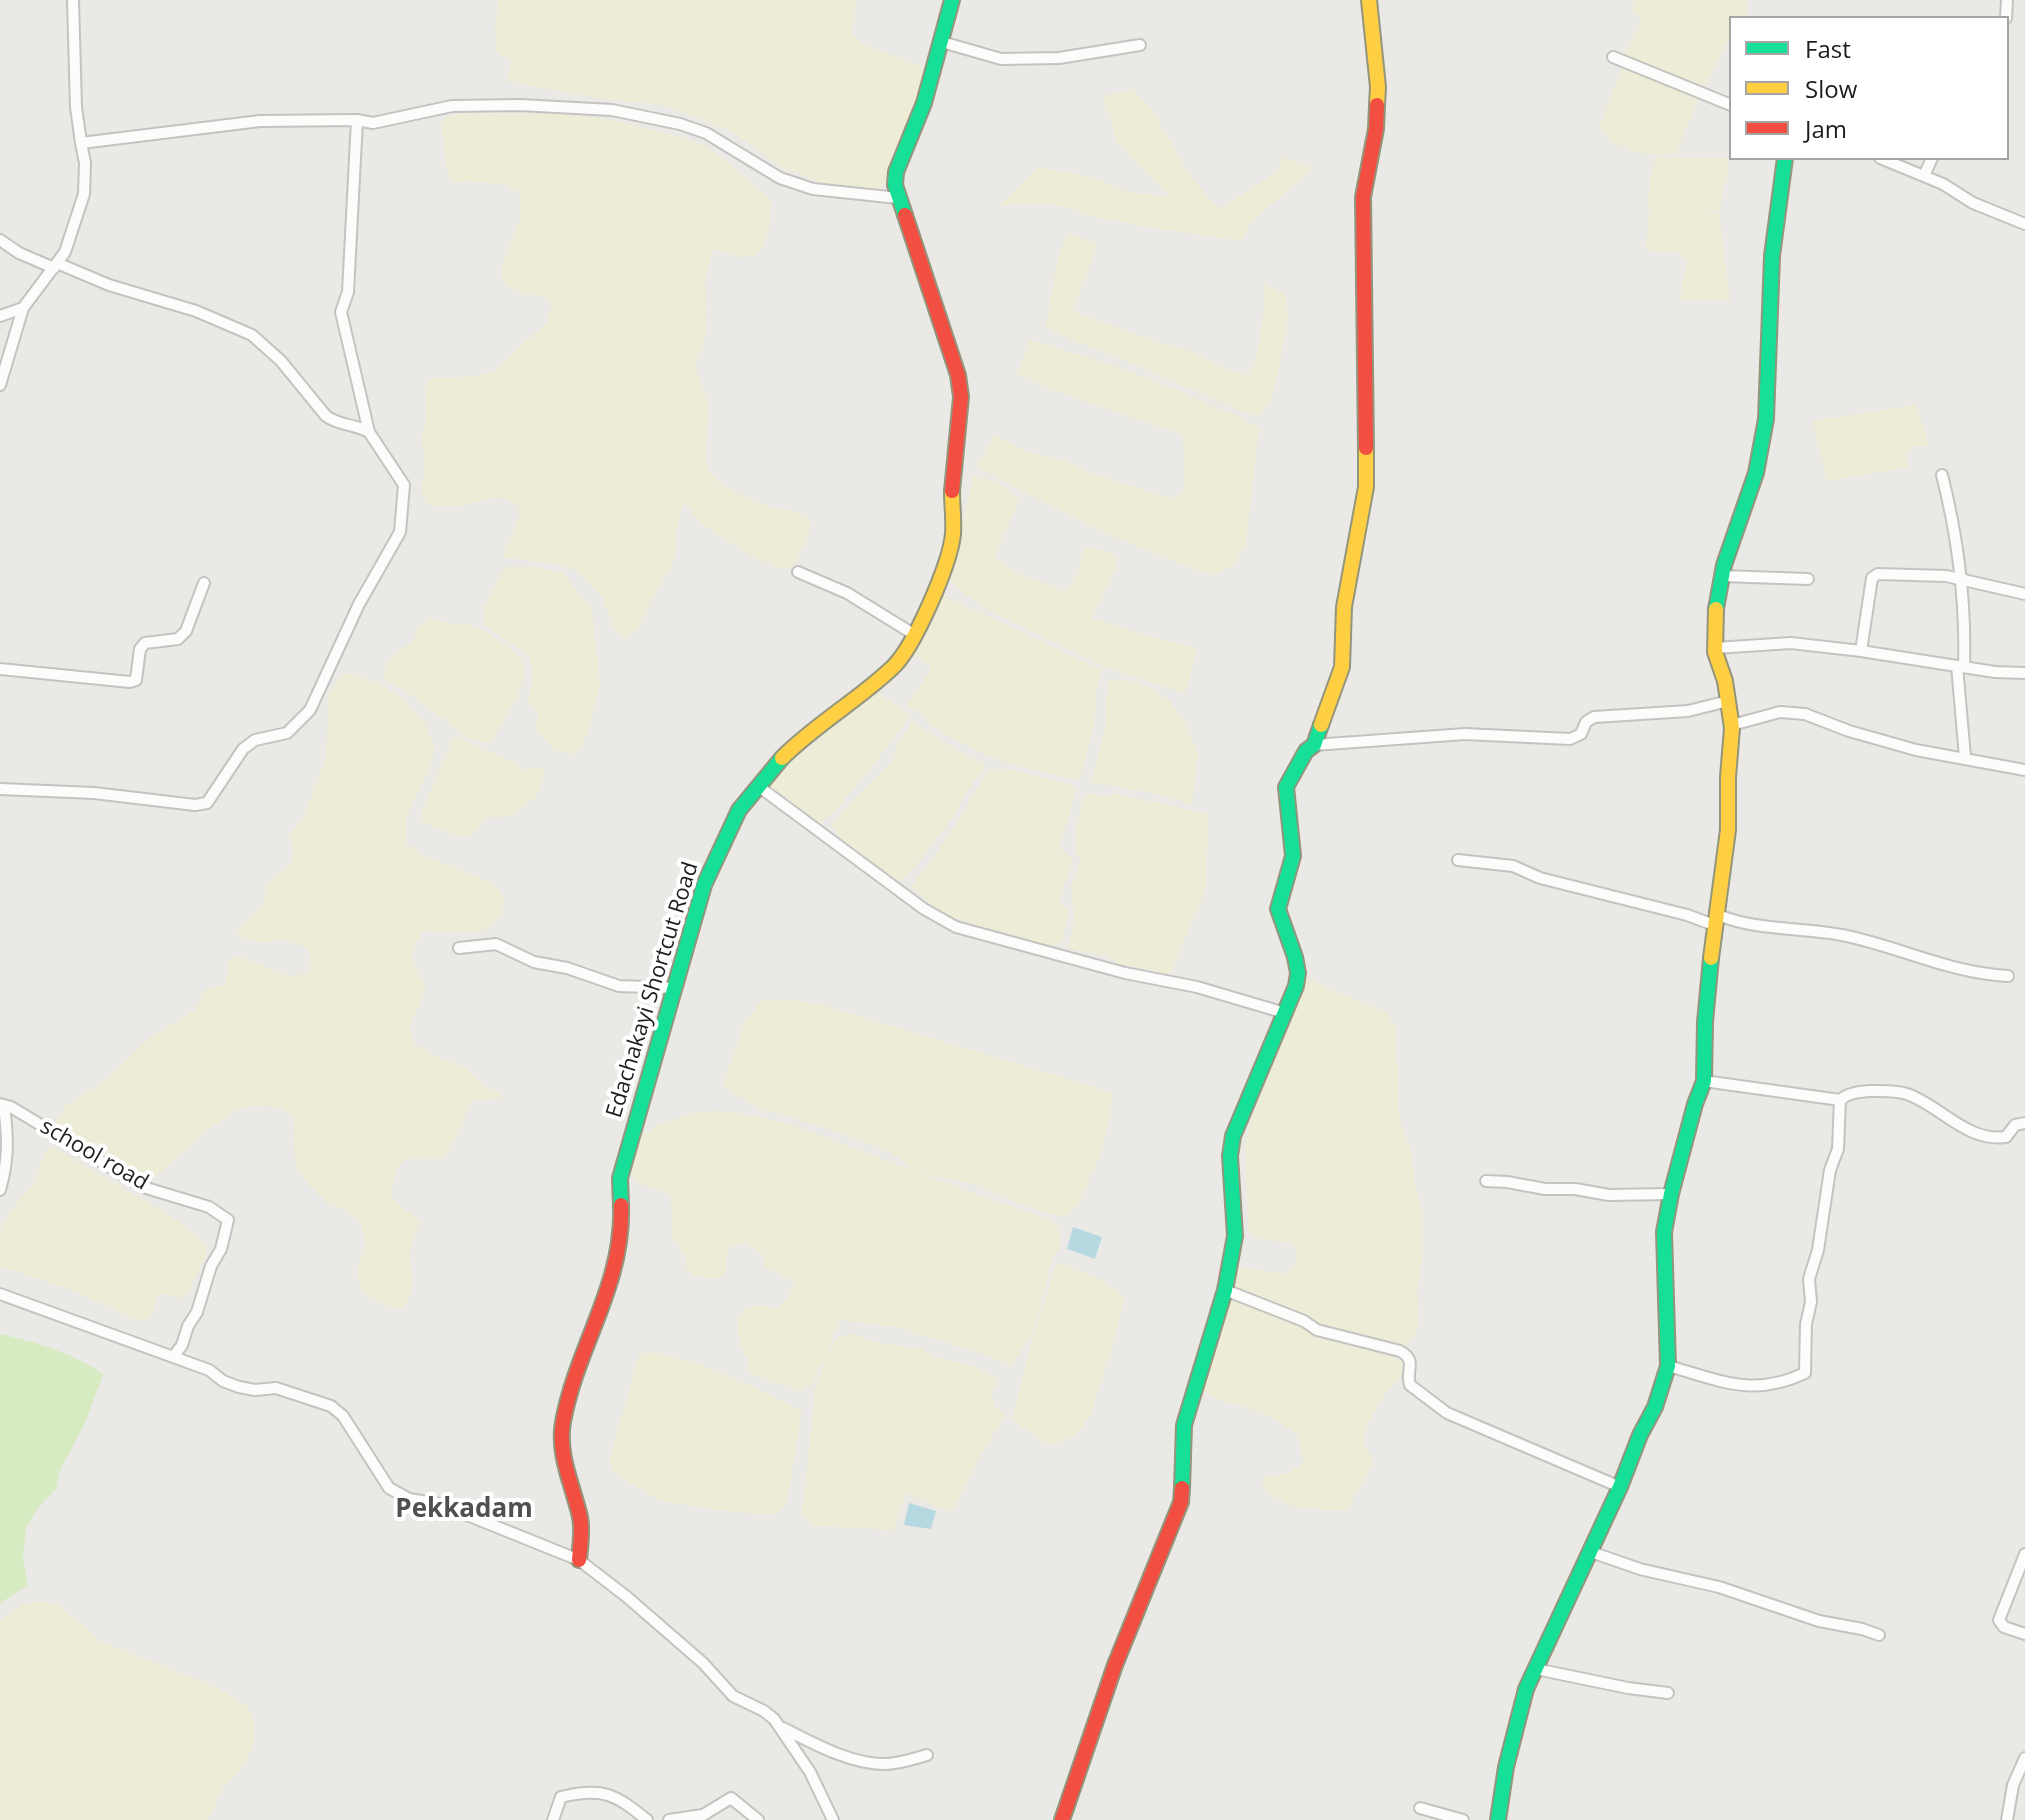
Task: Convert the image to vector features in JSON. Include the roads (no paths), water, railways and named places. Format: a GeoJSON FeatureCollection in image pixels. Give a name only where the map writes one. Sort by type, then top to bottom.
{"type":"FeatureCollection","features":[{"type":"Feature","properties":{"kind":"street"},"geometry":{"type":"LineString","coordinates":[[0,385],[23,308],[65,252],[84,194],[85,163],[76,107],[73,0]]}},
{"type":"Feature","properties":{"kind":"street","name":"Edachakayi Shortcut Road"},"geometry":{"type":"LineString","coordinates":[[579,1560],[581,1521],[564,1460],[562,1425],[572,1386],[614,1276],[622,1227],[620,1178],[704,885],[739,810],[771,769],[799,741],[894,667],[915,635],[947,562],[953,535],[952,483],[961,397],[958,375],[898,198],[896,172],[924,103],[952,0]]}},
{"type":"Feature","properties":{"kind":"street"},"geometry":{"type":"LineString","coordinates":[[1314,745],[1342,667],[1344,607],[1366,487],[1363,197],[1376,129],[1378,87],[1369,0]]}},
{"type":"Feature","properties":{"kind":"street"},"geometry":{"type":"LineString","coordinates":[[942,42],[1001,59],[1059,58],[1140,45]]}},
{"type":"Feature","properties":{"kind":"street"},"geometry":{"type":"LineString","coordinates":[[1613,57],[1729,104]]}},
{"type":"Feature","properties":{"kind":"street"},"geometry":{"type":"LineString","coordinates":[[81,143],[260,121],[357,120],[373,123],[452,106],[520,105],[612,110],[680,124],[706,133],[780,178],[813,189],[898,198]]}},
{"type":"Feature","properties":{"kind":"street"},"geometry":{"type":"LineString","coordinates":[[0,789],[94,793],[195,805],[207,803],[243,749],[255,740],[287,733],[310,710],[359,604],[400,532],[404,485],[369,432],[341,312],[348,292],[357,120]]}},
{"type":"Feature","properties":{"kind":"street"},"geometry":{"type":"LineString","coordinates":[[1498,1820],[1506,1767],[1526,1689],[1620,1487],[1664,1383],[1668,1366],[1664,1232],[1671,1194],[1704,1081],[1705,1022],[1728,830],[1732,725],[1715,648],[1716,610],[1722,576],[1756,473],[1766,419],[1766,345],[1771,313],[1772,256],[1785,160]]}},
{"type":"Feature","properties":{"kind":"street"},"geometry":{"type":"LineString","coordinates":[[1885,160],[1943,184],[1973,203],[2025,224]]}},
{"type":"Feature","properties":{"kind":"street"},"geometry":{"type":"LineString","coordinates":[[1924,176],[1931,160]]}},
{"type":"Feature","properties":{"kind":"street"},"geometry":{"type":"LineString","coordinates":[[0,240],[19,253],[196,311],[252,335],[281,361],[326,416],[369,432]]}},
{"type":"Feature","properties":{"kind":"street"},"geometry":{"type":"LineString","coordinates":[[0,316],[23,308]]}},
{"type":"Feature","properties":{"kind":"street"},"geometry":{"type":"LineString","coordinates":[[1942,475],[1952,513],[1961,579],[1960,666],[1965,757]]}},
{"type":"Feature","properties":{"kind":"street"},"geometry":{"type":"LineString","coordinates":[[798,572],[847,593],[915,635]]}},
{"type":"Feature","properties":{"kind":"street"},"geometry":{"type":"LineString","coordinates":[[1861,651],[1872,578],[1878,574],[1946,576],[2025,594]]}},
{"type":"Feature","properties":{"kind":"street"},"geometry":{"type":"LineString","coordinates":[[1722,576],[1808,579]]}},
{"type":"Feature","properties":{"kind":"street"},"geometry":{"type":"LineString","coordinates":[[0,669],[91,680],[136,680],[140,649],[145,643],[178,639],[186,631],[204,583]]}},
{"type":"Feature","properties":{"kind":"street"},"geometry":{"type":"LineString","coordinates":[[1715,648],[1791,643],[2025,673]]}},
{"type":"Feature","properties":{"kind":"street"},"geometry":{"type":"LineString","coordinates":[[1062,1820],[1115,1665],[1181,1502],[1184,1425],[1225,1290],[1235,1236],[1230,1156],[1233,1136],[1293,998],[1298,973],[1278,909],[1293,856],[1286,787],[1306,751],[1314,745],[1465,734],[1570,739],[1581,734],[1586,722],[1594,717],[1688,711],[1728,701]]}},
{"type":"Feature","properties":{"kind":"street"},"geometry":{"type":"LineString","coordinates":[[1732,725],[1780,712],[1805,714],[1849,731],[1916,750],[2025,770]]}},
{"type":"Feature","properties":{"kind":"street"},"geometry":{"type":"LineString","coordinates":[[758,786],[924,909],[956,927],[1113,970],[1197,987],[1285,1013]]}},
{"type":"Feature","properties":{"kind":"street"},"geometry":{"type":"LineString","coordinates":[[1458,860],[1513,866],[1540,878],[1687,915],[1841,935],[1880,944],[1941,965],[2008,976]]}},
{"type":"Feature","properties":{"kind":"street"},"geometry":{"type":"LineString","coordinates":[[459,948],[496,944],[534,962],[567,968],[619,986],[675,988]]}},
{"type":"Feature","properties":{"kind":"street"},"geometry":{"type":"LineString","coordinates":[[1704,1081],[1840,1100],[1846,1095],[1864,1091],[1901,1092],[1961,1127],[1996,1137],[2006,1137],[2015,1125],[2025,1123]]}},
{"type":"Feature","properties":{"kind":"street"},"geometry":{"type":"LineString","coordinates":[[1668,1366],[1702,1376],[1711,1382],[1762,1386],[1784,1384],[1805,1373],[1806,1324],[1811,1302],[1809,1279],[1818,1250],[1830,1170],[1838,1149],[1840,1100]]}},
{"type":"Feature","properties":{"kind":"street"},"geometry":{"type":"LineString","coordinates":[[0,1190],[7,1167],[9,1144],[2,1104]]}},
{"type":"Feature","properties":{"kind":"street","name":"school road"},"geometry":{"type":"LineString","coordinates":[[2,1104],[143,1187],[209,1207],[228,1220],[221,1249],[211,1266],[197,1312],[173,1357]]}},
{"type":"Feature","properties":{"kind":"street"},"geometry":{"type":"LineString","coordinates":[[1486,1181],[1609,1195],[1671,1194]]}},
{"type":"Feature","properties":{"kind":"street"},"geometry":{"type":"LineString","coordinates":[[1225,1290],[1304,1321],[1317,1330],[1400,1351],[1408,1355],[1412,1367],[1408,1379],[1410,1385],[1447,1413],[1620,1487]]}},
{"type":"Feature","properties":{"kind":"street"},"geometry":{"type":"LineString","coordinates":[[0,1294],[209,1370],[223,1381],[239,1387],[255,1390],[276,1388],[331,1406],[343,1416],[389,1488],[409,1499],[440,1504],[579,1560],[703,1663],[733,1696],[764,1711],[781,1727],[810,1772],[833,1820]]}},
{"type":"Feature","properties":{"kind":"street"},"geometry":{"type":"LineString","coordinates":[[1591,1552],[1640,1569],[1719,1587],[1819,1621],[1879,1635]]}},
{"type":"Feature","properties":{"kind":"street"},"geometry":{"type":"LineString","coordinates":[[2025,1554],[1999,1620],[2004,1627],[2025,1634]]}},
{"type":"Feature","properties":{"kind":"street"},"geometry":{"type":"LineString","coordinates":[[1536,1669],[1668,1693]]}},
{"type":"Feature","properties":{"kind":"street"},"geometry":{"type":"LineString","coordinates":[[781,1727],[833,1751],[866,1761],[882,1764],[927,1755]]}},
{"type":"Feature","properties":{"kind":"street"},"geometry":{"type":"LineString","coordinates":[[2007,1820],[2013,1785],[2025,1758]]}},
{"type":"Feature","properties":{"kind":"street"},"geometry":{"type":"LineString","coordinates":[[553,1820],[561,1797],[583,1792],[618,1797],[647,1820]]}},
{"type":"Feature","properties":{"kind":"street"},"geometry":{"type":"LineString","coordinates":[[669,1820],[703,1815],[731,1798],[758,1820]]}},
{"type":"Feature","properties":{"kind":"street"},"geometry":{"type":"LineString","coordinates":[[1420,1808],[1463,1820]]}},
{"type":"Feature","properties":{"kind":"water"},"geometry":{"type":"Polygon","coordinates":[[[1073,1227],[1102,1237],[1095,1259],[1067,1249],[1073,1227]]]}},
{"type":"Feature","properties":{"kind":"water"},"geometry":{"type":"Polygon","coordinates":[[[909,1503],[936,1511],[931,1529],[904,1525],[909,1503]]]}},
{"type":"Feature","properties":{"kind":"district","name":"Pekkadam"},"geometry":{"type":"Point","coordinates":[464,1510]}}]}
